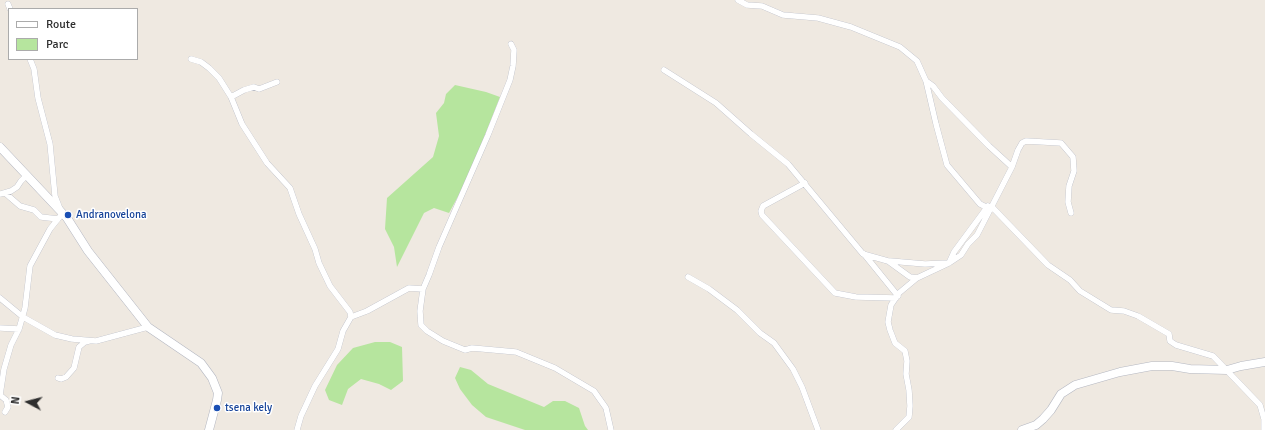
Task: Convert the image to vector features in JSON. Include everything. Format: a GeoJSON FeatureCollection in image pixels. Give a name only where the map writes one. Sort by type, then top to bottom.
{"type":"FeatureCollection","features":[{"type":"Feature","properties":{"kind":"street"},"geometry":{"type":"LineString","coordinates":[[738,0],[748,4],[762,6],[783,15],[818,18],[851,27],[900,46],[917,61],[926,81],[947,165],[980,204],[989,207],[1048,265],[1070,280],[1080,291],[1111,310],[1138,316],[1169,334],[1170,341],[1176,345],[1213,356],[1260,405],[1264,419],[1264,430]]}},
{"type":"Feature","properties":{"kind":"street"},"geometry":{"type":"LineString","coordinates":[[511,44],[514,50],[513,66],[505,92],[471,176],[439,247],[423,289],[420,311],[422,325],[443,341],[465,350],[480,348],[516,352],[555,368],[594,391],[606,408],[611,430]]}},
{"type":"Feature","properties":{"kind":"street"},"geometry":{"type":"LineString","coordinates":[[191,59],[201,62],[219,78],[231,98],[242,124],[267,163],[290,188],[299,214],[330,286],[350,312],[351,317]]}},
{"type":"Feature","properties":{"kind":"street"},"geometry":{"type":"LineString","coordinates":[[30,60],[34,69],[38,98],[50,144],[55,196],[60,217]]}},
{"type":"Feature","properties":{"kind":"street"},"geometry":{"type":"LineString","coordinates":[[664,70],[716,103],[788,164],[897,297]]}},
{"type":"Feature","properties":{"kind":"street"},"geometry":{"type":"LineString","coordinates":[[926,81],[933,86],[942,98],[1012,167]]}},
{"type":"Feature","properties":{"kind":"street"},"geometry":{"type":"LineString","coordinates":[[231,98],[244,90],[254,87],[259,89],[277,82]]}},
{"type":"Feature","properties":{"kind":"street"},"geometry":{"type":"LineString","coordinates":[[896,430],[909,417],[910,406],[905,351],[896,343],[888,322],[891,305],[897,297],[917,278],[949,263],[962,255],[968,244],[977,235],[989,207],[995,201],[1012,167],[1022,143],[1026,141],[1061,144],[1073,157],[1074,171],[1068,202],[1072,213]]}},
{"type":"Feature","properties":{"kind":"street"},"geometry":{"type":"LineString","coordinates":[[0,147],[27,175],[60,217]]}},
{"type":"Feature","properties":{"kind":"street"},"geometry":{"type":"LineString","coordinates":[[27,175],[17,187],[3,194],[20,206],[34,210],[41,217],[66,218],[88,251],[148,327],[200,363],[212,378],[218,393],[217,403],[209,430]]}},
{"type":"Feature","properties":{"kind":"street"},"geometry":{"type":"LineString","coordinates":[[805,183],[763,206],[761,211],[762,215],[835,293],[856,297],[897,297]]}},
{"type":"Feature","properties":{"kind":"street"},"geometry":{"type":"LineString","coordinates":[[5,412],[8,407],[6,400],[0,395],[4,369],[11,345],[23,317],[30,266],[50,229],[60,217]]}},
{"type":"Feature","properties":{"kind":"street"},"geometry":{"type":"LineString","coordinates":[[863,254],[888,261],[925,264],[949,263]]}},
{"type":"Feature","properties":{"kind":"street"},"geometry":{"type":"LineString","coordinates":[[888,261],[910,277],[917,278]]}},
{"type":"Feature","properties":{"kind":"street"},"geometry":{"type":"LineString","coordinates":[[688,277],[708,289],[737,310],[760,333],[774,343],[793,369],[802,387],[818,430]]}},
{"type":"Feature","properties":{"kind":"street"},"geometry":{"type":"LineString","coordinates":[[297,430],[301,416],[315,386],[338,349],[343,331],[351,317],[367,311],[409,288],[423,289]]}},
{"type":"Feature","properties":{"kind":"street"},"geometry":{"type":"LineString","coordinates":[[0,298],[23,317],[55,335],[72,339],[96,341],[148,327]]}},
{"type":"Feature","properties":{"kind":"street"},"geometry":{"type":"LineString","coordinates":[[0,328],[18,329]]}},
{"type":"Feature","properties":{"kind":"street"},"geometry":{"type":"LineString","coordinates":[[58,378],[61,379],[66,377],[74,368],[80,347],[85,342],[91,340]]}},
{"type":"Feature","properties":{"kind":"street"},"geometry":{"type":"LineString","coordinates":[[1022,430],[1036,425],[1051,410],[1061,394],[1075,385],[1120,372],[1152,366],[1227,370],[1265,362]]}},
{"type":"Feature","properties":{"kind":"green space"},"geometry":{"type":"Polygon","coordinates":[[[455,85],[486,92],[500,97],[468,178],[449,213],[434,208],[424,213],[397,267],[394,247],[385,229],[387,198],[433,157],[439,136],[436,113],[444,103],[446,94],[455,85]]]}},
{"type":"Feature","properties":{"kind":"green space"},"geometry":{"type":"Polygon","coordinates":[[[375,342],[390,342],[402,347],[403,381],[391,390],[379,384],[361,379],[348,389],[342,405],[329,400],[325,390],[337,365],[353,348],[375,342]]]}},
{"type":"Feature","properties":{"kind":"green space"},"geometry":{"type":"Polygon","coordinates":[[[460,367],[471,370],[488,384],[544,407],[553,401],[565,401],[579,408],[585,426],[588,430],[525,430],[486,417],[472,405],[460,389],[455,378],[460,367]]]}},
{"type":"Feature","properties":{"kind":"place","name":"Andranovelona"},"geometry":{"type":"Point","coordinates":[68,215]}},
{"type":"Feature","properties":{"kind":"place","name":"tsena kely"},"geometry":{"type":"Point","coordinates":[217,408]}}]}
